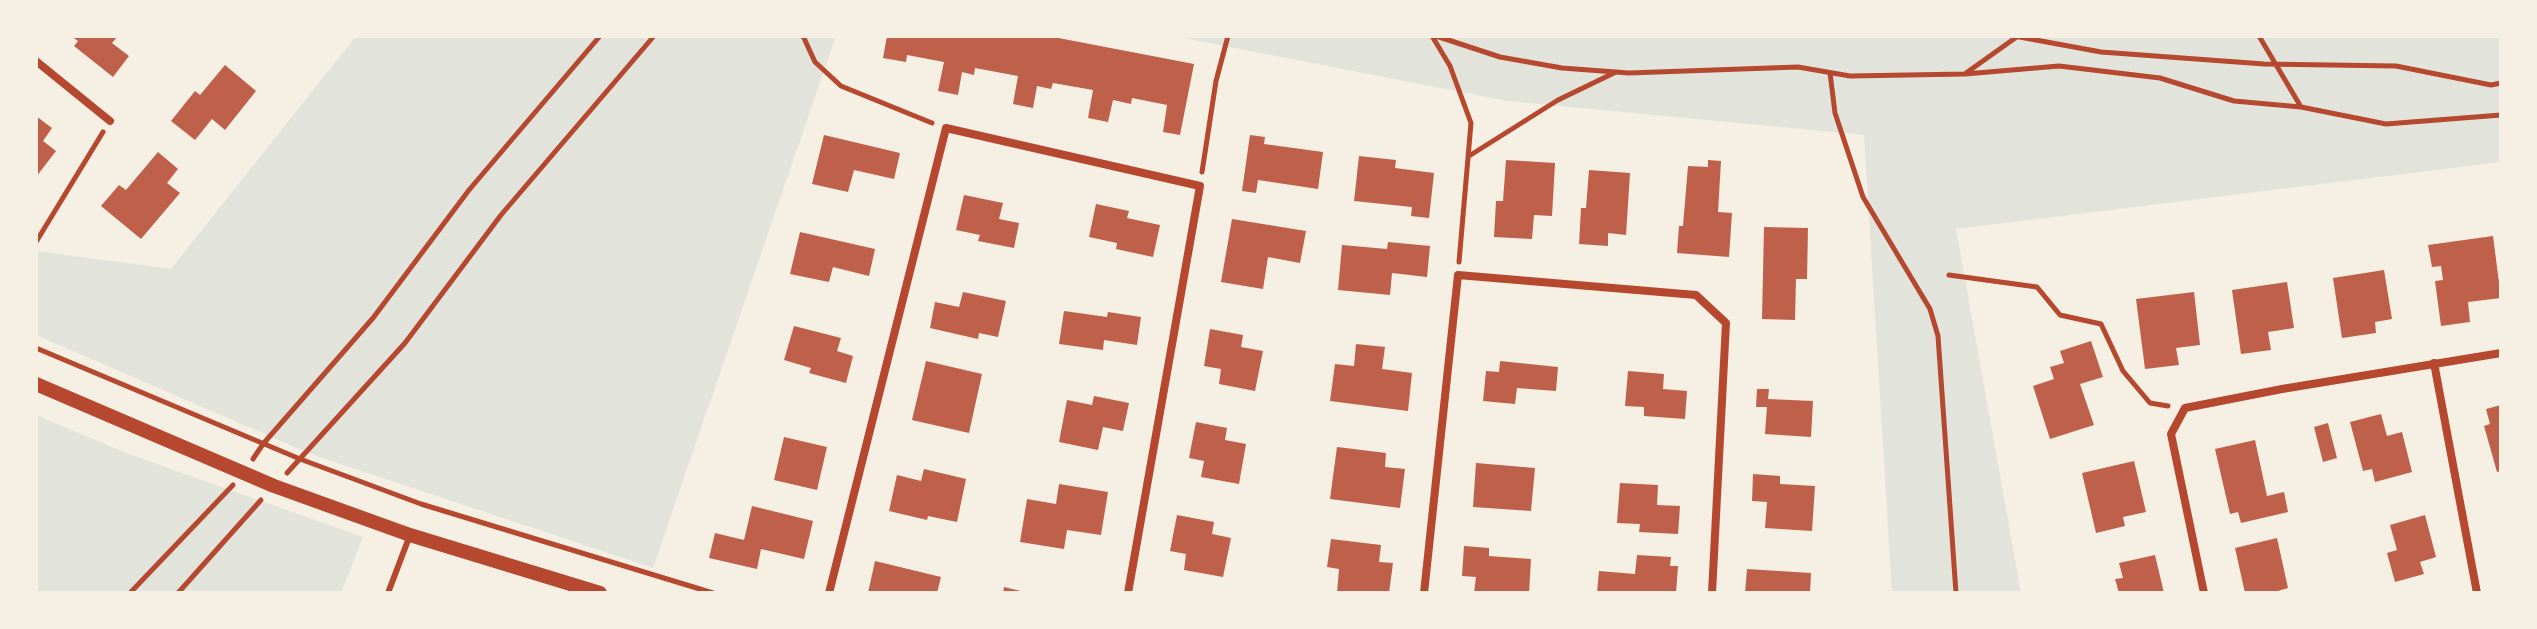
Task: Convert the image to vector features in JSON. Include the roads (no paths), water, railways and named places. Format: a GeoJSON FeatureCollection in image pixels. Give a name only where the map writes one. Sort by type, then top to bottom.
{"type":"FeatureCollection","features":[{"type":"Feature","properties":{"kind":"street"},"geometry":{"type":"LineString","coordinates":[[36,61],[110,121]]}},
{"type":"Feature","properties":{"kind":"street"},"geometry":{"type":"LineString","coordinates":[[829,593],[946,128],[1200,186],[1128,593]]}},
{"type":"Feature","properties":{"kind":"street"},"geometry":{"type":"LineString","coordinates":[[1424,593],[1458,275],[1696,295],[1726,323],[1712,593]]}},
{"type":"Feature","properties":{"kind":"street"},"geometry":{"type":"LineString","coordinates":[[2204,593],[2171,434],[2185,408],[2501,353]]}},
{"type":"Feature","properties":{"kind":"street"},"geometry":{"type":"LineString","coordinates":[[2434,363],[2477,593]]}},
{"type":"Feature","properties":{"kind":"street"},"geometry":{"type":"LineString","coordinates":[[36,384],[243,474],[410,535],[600,593]]}},
{"type":"Feature","properties":{"kind":"lane"},"geometry":{"type":"LineString","coordinates":[[388,593],[410,535]]}}]}
